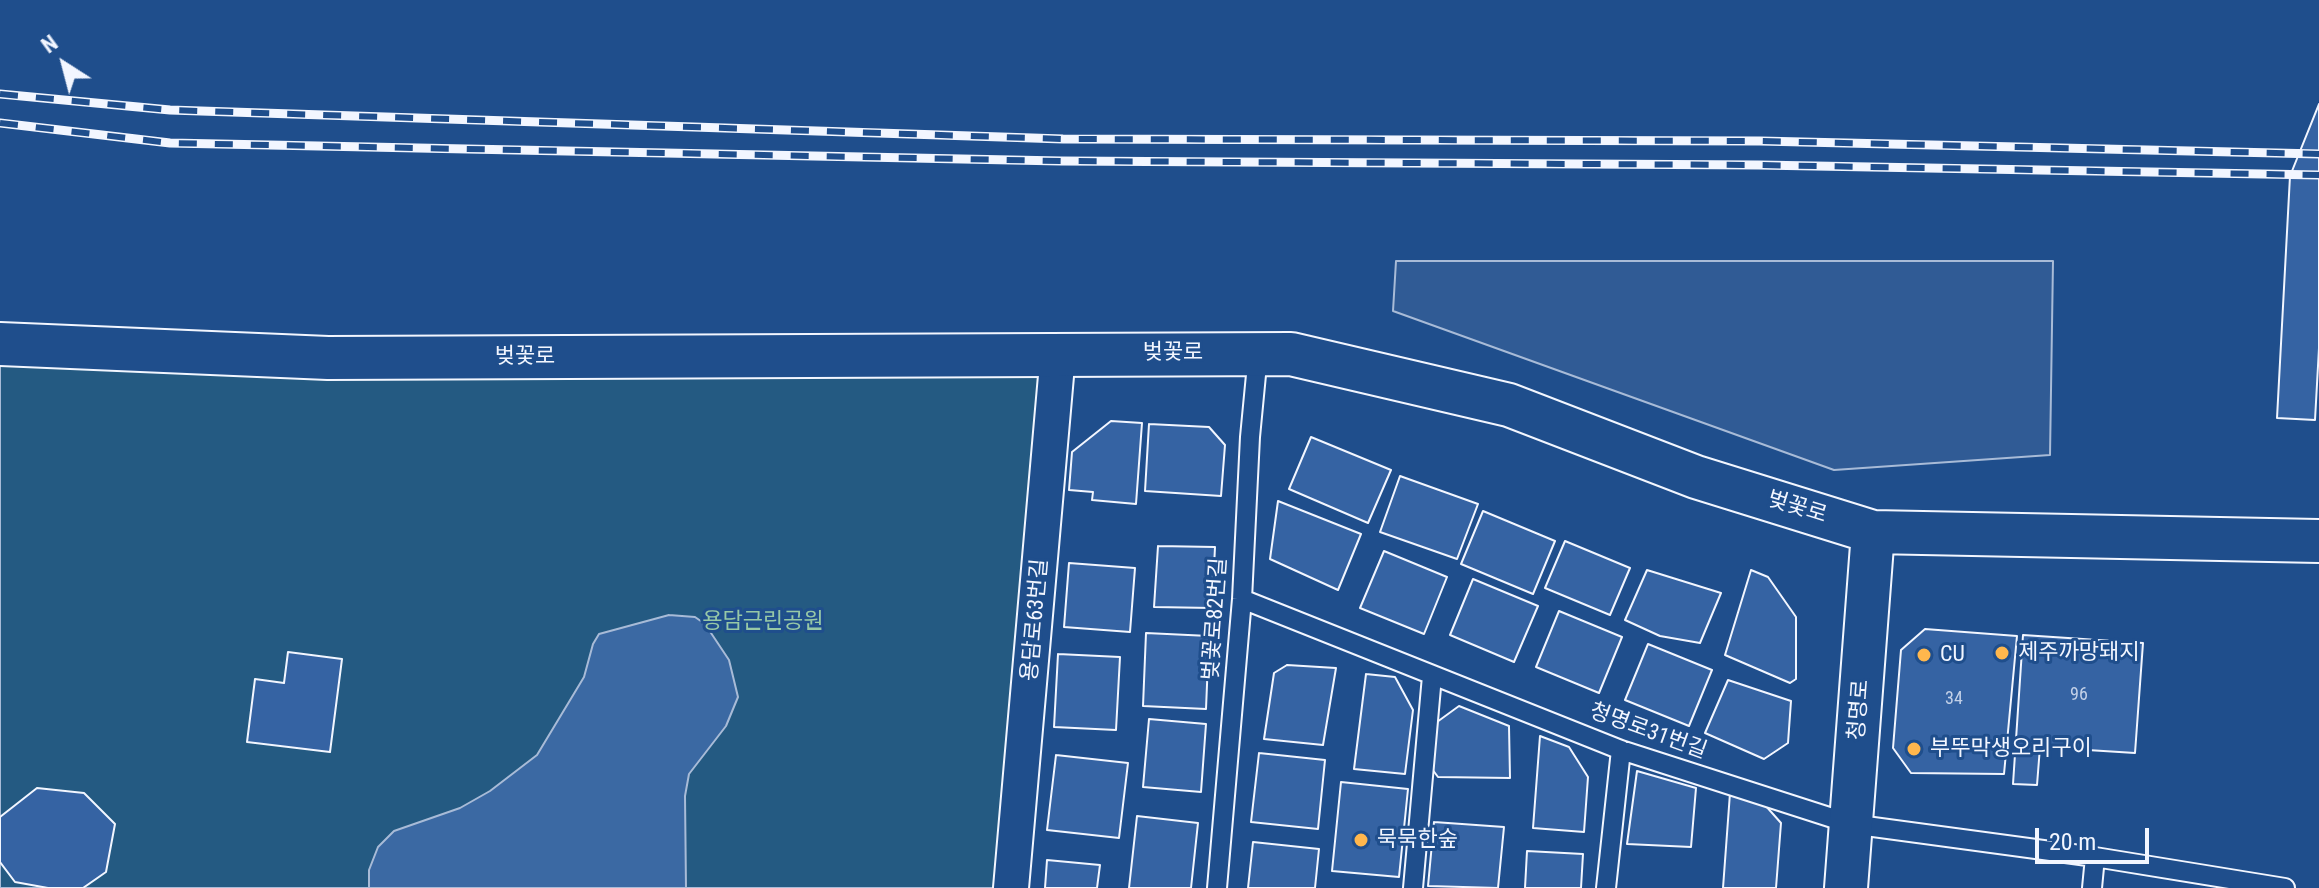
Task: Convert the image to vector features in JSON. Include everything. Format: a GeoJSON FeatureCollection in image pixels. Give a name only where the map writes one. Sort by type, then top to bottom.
{"type":"FeatureCollection","features":[{"type":"Feature","properties":{"kind":"street","name":"벚꽃로"},"geometry":{"type":"LineString","coordinates":[[0,344],[328,358],[1291,354],[1509,405],[1696,477],[1873,532],[2319,541]]}},
{"type":"Feature","properties":{"kind":"street","name":"용담로63번길"},"geometry":{"type":"LineString","coordinates":[[1011,888],[1058,353]]}},
{"type":"Feature","properties":{"kind":"street","name":"청명로"},"geometry":{"type":"LineString","coordinates":[[1846,888],[1873,532]]}},
{"type":"Feature","properties":{"kind":"lane","name":"벚꽃로82번길"},"geometry":{"type":"LineString","coordinates":[[1217,888],[1242,599],[1250,437],[1258,354]]}},
{"type":"Feature","properties":{"kind":"lane","name":"청명로31번길"},"geometry":{"type":"LineString","coordinates":[[1242,599],[1621,750],[1851,824],[2095,857],[2285,888]]}},
{"type":"Feature","properties":{"kind":"lane"},"geometry":{"type":"LineString","coordinates":[[1413,888],[1432,676]]}},
{"type":"Feature","properties":{"kind":"lane"},"geometry":{"type":"LineString","coordinates":[[1606,888],[1621,750]]}},
{"type":"Feature","properties":{"kind":"lane"},"geometry":{"type":"LineString","coordinates":[[2092,888],[2095,857]]}},
{"type":"Feature","properties":{"kind":"green space","name":"용담근린공원"},"geometry":{"type":"Polygon","coordinates":[[[0,343],[1058,353],[1009,888],[0,888],[0,343]]]}},
{"type":"Feature","properties":{"kind":"shaded area"},"geometry":{"type":"Polygon","coordinates":[[[1396,261],[2053,261],[2050,455],[1834,470],[1393,311],[1396,261]]]}},
{"type":"Feature","properties":{"kind":"shaded area"},"geometry":{"type":"Polygon","coordinates":[[[669,615],[695,617],[705,624],[729,660],[738,697],[726,726],[689,774],[685,796],[686,888],[369,888],[369,870],[378,847],[394,831],[460,808],[490,791],[537,755],[584,677],[599,634],[669,615]]]}},
{"type":"Feature","properties":{"kind":"building"},"geometry":{"type":"Polygon","coordinates":[[[2319,104],[2319,348],[2315,420],[2277,418],[2290,176],[2319,104]]]}},
{"type":"Feature","properties":{"kind":"building"},"geometry":{"type":"Polygon","coordinates":[[[1111,421],[1142,423],[1136,504],[1092,500],[1093,492],[1069,490],[1072,452],[1111,421]]]}},
{"type":"Feature","properties":{"kind":"building"},"geometry":{"type":"Polygon","coordinates":[[[1149,424],[1209,427],[1225,445],[1221,496],[1145,491],[1149,424]]]}},
{"type":"Feature","properties":{"kind":"building"},"geometry":{"type":"Polygon","coordinates":[[[1311,437],[1391,470],[1368,523],[1289,489],[1311,437]]]}},
{"type":"Feature","properties":{"kind":"building"},"geometry":{"type":"Polygon","coordinates":[[[1400,476],[1478,504],[1457,559],[1380,532],[1400,476]]]}},
{"type":"Feature","properties":{"kind":"building"},"geometry":{"type":"Polygon","coordinates":[[[1278,501],[1361,534],[1338,590],[1270,559],[1278,501]]]}},
{"type":"Feature","properties":{"kind":"building"},"geometry":{"type":"Polygon","coordinates":[[[1483,511],[1555,541],[1533,594],[1461,564],[1483,511]]]}},
{"type":"Feature","properties":{"kind":"building"},"geometry":{"type":"Polygon","coordinates":[[[1565,541],[1630,568],[1610,615],[1545,588],[1565,541]]]}},
{"type":"Feature","properties":{"kind":"building"},"geometry":{"type":"Polygon","coordinates":[[[1158,546],[1215,547],[1212,608],[1154,607],[1158,546]]]}},
{"type":"Feature","properties":{"kind":"building"},"geometry":{"type":"Polygon","coordinates":[[[1384,551],[1447,577],[1424,634],[1360,608],[1384,551]]]}},
{"type":"Feature","properties":{"kind":"building"},"geometry":{"type":"Polygon","coordinates":[[[1069,563],[1135,568],[1130,632],[1064,627],[1069,563]]]}},
{"type":"Feature","properties":{"kind":"building"},"geometry":{"type":"Polygon","coordinates":[[[1647,570],[1721,593],[1700,643],[1660,636],[1625,620],[1647,570]]]}},
{"type":"Feature","properties":{"kind":"building"},"geometry":{"type":"Polygon","coordinates":[[[1751,570],[1768,577],[1796,617],[1796,679],[1790,683],[1725,655],[1751,570]]]}},
{"type":"Feature","properties":{"kind":"building"},"geometry":{"type":"Polygon","coordinates":[[[1473,579],[1538,606],[1514,662],[1450,635],[1473,579]]]}},
{"type":"Feature","properties":{"kind":"building"},"geometry":{"type":"Polygon","coordinates":[[[1559,611],[1622,637],[1599,693],[1536,667],[1559,611]]]}},
{"type":"Feature","properties":{"kind":"building"},"geometry":{"type":"Polygon","coordinates":[[[1925,629],[2017,636],[2004,774],[1911,773],[1893,748],[1901,650],[1925,629]]]}},
{"type":"Feature","properties":{"kind":"building"},"geometry":{"type":"Polygon","coordinates":[[[1146,633],[1209,636],[1206,709],[1143,706],[1146,633]]]}},
{"type":"Feature","properties":{"kind":"building"},"geometry":{"type":"Polygon","coordinates":[[[2023,635],[2143,643],[2135,753],[2040,747],[2037,785],[2013,784],[2023,635]]]}},
{"type":"Feature","properties":{"kind":"building"},"geometry":{"type":"Polygon","coordinates":[[[1648,644],[1712,670],[1689,726],[1625,700],[1648,644]]]}},
{"type":"Feature","properties":{"kind":"building"},"geometry":{"type":"Polygon","coordinates":[[[288,652],[342,659],[330,752],[247,742],[255,679],[284,683],[288,652]]]}},
{"type":"Feature","properties":{"kind":"building"},"geometry":{"type":"Polygon","coordinates":[[[1058,654],[1120,657],[1116,730],[1054,727],[1058,654]]]}},
{"type":"Feature","properties":{"kind":"building"},"geometry":{"type":"Polygon","coordinates":[[[1287,665],[1336,668],[1323,745],[1264,739],[1274,673],[1287,665]]]}},
{"type":"Feature","properties":{"kind":"building"},"geometry":{"type":"Polygon","coordinates":[[[1366,674],[1395,677],[1413,710],[1405,774],[1354,769],[1366,674]]]}},
{"type":"Feature","properties":{"kind":"building"},"geometry":{"type":"Polygon","coordinates":[[[1728,680],[1791,701],[1788,743],[1764,759],[1705,733],[1728,680]]]}},
{"type":"Feature","properties":{"kind":"building"},"geometry":{"type":"Polygon","coordinates":[[[1459,706],[1509,726],[1510,778],[1438,777],[1432,769],[1437,722],[1459,706]]]}},
{"type":"Feature","properties":{"kind":"building"},"geometry":{"type":"Polygon","coordinates":[[[1149,719],[1206,724],[1201,792],[1143,787],[1149,719]]]}},
{"type":"Feature","properties":{"kind":"building"},"geometry":{"type":"Polygon","coordinates":[[[1540,736],[1569,747],[1588,777],[1584,832],[1533,828],[1540,736]]]}},
{"type":"Feature","properties":{"kind":"building"},"geometry":{"type":"Polygon","coordinates":[[[1259,753],[1325,760],[1318,829],[1251,822],[1259,753]]]}},
{"type":"Feature","properties":{"kind":"building"},"geometry":{"type":"Polygon","coordinates":[[[1056,755],[1128,763],[1119,838],[1047,830],[1056,755]]]}},
{"type":"Feature","properties":{"kind":"building"},"geometry":{"type":"Polygon","coordinates":[[[1637,771],[1696,788],[1691,847],[1627,844],[1637,771]]]}},
{"type":"Feature","properties":{"kind":"building"},"geometry":{"type":"Polygon","coordinates":[[[1341,782],[1408,789],[1399,877],[1332,871],[1341,782]]]}},
{"type":"Feature","properties":{"kind":"building"},"geometry":{"type":"Polygon","coordinates":[[[37,788],[84,793],[115,824],[106,872],[83,888],[48,888],[15,882],[0,862],[0,817],[37,788]]]}},
{"type":"Feature","properties":{"kind":"building"},"geometry":{"type":"Polygon","coordinates":[[[1730,793],[1765,805],[1781,823],[1776,888],[1723,888],[1730,793]]]}},
{"type":"Feature","properties":{"kind":"building"},"geometry":{"type":"Polygon","coordinates":[[[1137,816],[1198,823],[1191,888],[1129,888],[1137,816]]]}},
{"type":"Feature","properties":{"kind":"building"},"geometry":{"type":"Polygon","coordinates":[[[1434,822],[1504,827],[1498,888],[1428,886],[1434,822]]]}},
{"type":"Feature","properties":{"kind":"building"},"geometry":{"type":"Polygon","coordinates":[[[1253,842],[1319,849],[1315,888],[1248,888],[1253,842]]]}},
{"type":"Feature","properties":{"kind":"building"},"geometry":{"type":"Polygon","coordinates":[[[1527,851],[1583,854],[1581,888],[1525,888],[1527,851]]]}},
{"type":"Feature","properties":{"kind":"building"},"geometry":{"type":"Polygon","coordinates":[[[1047,860],[1100,865],[1097,888],[1045,888],[1047,860]]]}},
{"type":"Feature","properties":{"kind":"railway"},"geometry":{"type":"LineString","coordinates":[[0,94],[170,110],[1063,139],[1760,141],[2319,154]]}},
{"type":"Feature","properties":{"kind":"railway"},"geometry":{"type":"LineString","coordinates":[[0,123],[170,143],[1061,161],[1759,165],[2319,175]]}},
{"type":"Feature","properties":{"kind":"place","name":"제주까망돼지"},"geometry":{"type":"Point","coordinates":[2002,653]}},
{"type":"Feature","properties":{"kind":"place","name":"CU"},"geometry":{"type":"Point","coordinates":[1924,655]}},
{"type":"Feature","properties":{"kind":"place","name":"부뚜막생오리구이"},"geometry":{"type":"Point","coordinates":[1914,749]}},
{"type":"Feature","properties":{"kind":"place","name":"묵묵한숲"},"geometry":{"type":"Point","coordinates":[1361,840]}}]}
